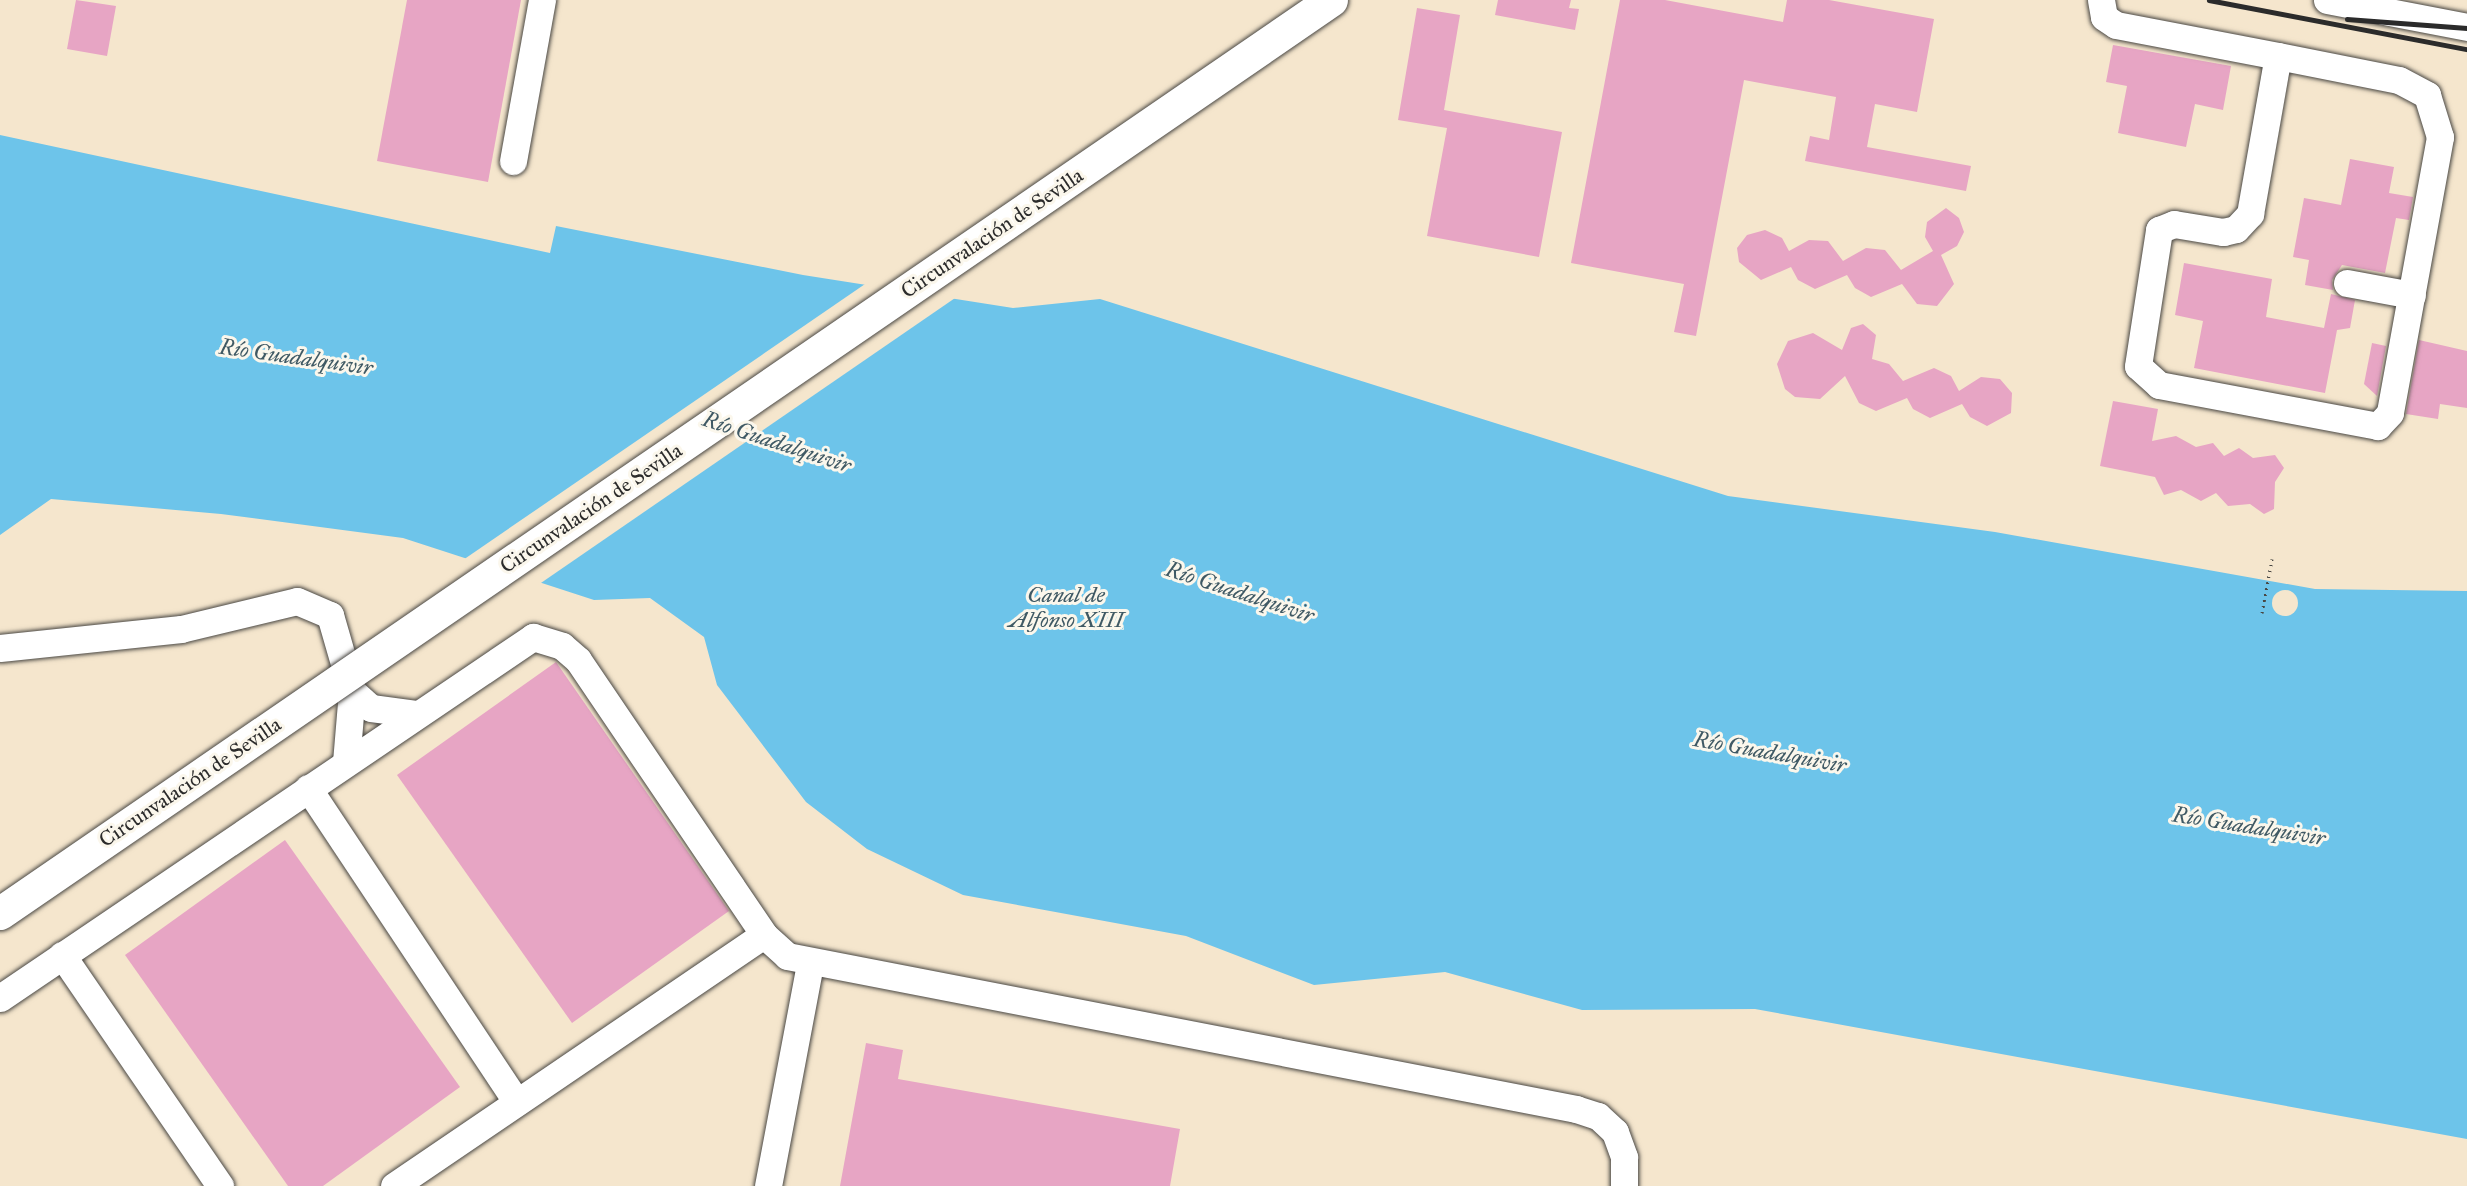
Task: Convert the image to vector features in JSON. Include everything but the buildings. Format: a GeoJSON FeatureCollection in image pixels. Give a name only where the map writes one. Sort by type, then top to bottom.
{"type":"FeatureCollection","features":[{"type":"Feature","properties":{"kind":"highway","name":"Circunvalación de Sevilla"},"geometry":{"type":"LineString","coordinates":[[0,913],[1331,0]]}},
{"type":"Feature","properties":{"kind":"street"},"geometry":{"type":"LineString","coordinates":[[513,161],[542,0]]}},
{"type":"Feature","properties":{"kind":"street"},"geometry":{"type":"LineString","coordinates":[[2101,0],[2104,17],[2116,25],[2278,56],[2400,80],[2427,95],[2435,108],[2440,137],[2390,413],[2378,426],[2159,385],[2142,374],[2136,356],[2159,230],[2174,224],[2223,232],[2244,224],[2278,56]]}},
{"type":"Feature","properties":{"kind":"street"},"geometry":{"type":"LineString","coordinates":[[2327,0],[2467,27]]}},
{"type":"Feature","properties":{"kind":"street"},"geometry":{"type":"LineString","coordinates":[[2347,283],[2412,295]]}},
{"type":"Feature","properties":{"kind":"street"},"geometry":{"type":"LineString","coordinates":[[0,648],[181,629],[297,601],[330,615],[352,691],[346,762]]}},
{"type":"Feature","properties":{"kind":"street"},"geometry":{"type":"LineString","coordinates":[[0,998],[416,714],[533,637],[562,646],[578,660],[765,935],[787,956],[810,964],[1576,1109],[1598,1116],[1615,1132],[1624,1157],[1624,1186]]}},
{"type":"Feature","properties":{"kind":"street"},"geometry":{"type":"LineString","coordinates":[[352,691],[371,708],[416,714]]}},
{"type":"Feature","properties":{"kind":"street"},"geometry":{"type":"LineString","coordinates":[[308,788],[517,1102]]}},
{"type":"Feature","properties":{"kind":"street"},"geometry":{"type":"LineString","coordinates":[[394,1186],[765,935]]}},
{"type":"Feature","properties":{"kind":"street"},"geometry":{"type":"LineString","coordinates":[[62,955],[220,1186]]}},
{"type":"Feature","properties":{"kind":"street"},"geometry":{"type":"LineString","coordinates":[[768,1186],[810,964]]}},
{"type":"Feature","properties":{"kind":"path"},"geometry":{"type":"LineString","coordinates":[[2262,613],[2272,559]]}},
{"type":"Feature","properties":{"kind":"water","name":"Canal de Alfonso XIII"},"geometry":{"type":"Polygon","coordinates":[[[0,135],[550,253],[556,226],[803,275],[1013,308],[1100,299],[1728,496],[1995,532],[2315,589],[2467,591],[2467,1139],[1755,1009],[1582,1010],[1445,972],[1314,985],[1186,936],[963,895],[867,849],[806,802],[717,685],[704,637],[650,598],[594,600],[403,538],[221,514],[51,499],[0,535],[0,135]]]}},
{"type":"Feature","properties":{"kind":"pier"},"geometry":{"type":"Polygon","coordinates":[[[868,282],[958,296],[538,585],[463,560],[868,282]]]}},
{"type":"Feature","properties":{"kind":"pier"},"geometry":{"type":"Polygon","coordinates":[[[2285,590],[2294,594],[2298,603],[2294,612],[2285,616],[2276,612],[2272,603],[2276,594],[2285,590]]]}},
{"type":"Feature","properties":{"kind":"railway"},"geometry":{"type":"LineString","coordinates":[[2209,0],[2467,49]]}},
{"type":"Feature","properties":{"kind":"railway"},"geometry":{"type":"LineString","coordinates":[[2347,19],[2467,28]]}},
{"type":"Feature","properties":{"kind":"water label","name":"Río Guadalquivir"},"geometry":{"type":"Point","coordinates":[296,357]}},
{"type":"Feature","properties":{"kind":"water label","name":"Río Guadalquivir"},"geometry":{"type":"Point","coordinates":[777,442]}},
{"type":"Feature","properties":{"kind":"water label","name":"Río Guadalquivir"},"geometry":{"type":"Point","coordinates":[1240,592]}},
{"type":"Feature","properties":{"kind":"water label","name":"Río Guadalquivir"},"geometry":{"type":"Point","coordinates":[1770,752]}},
{"type":"Feature","properties":{"kind":"water label","name":"Río Guadalquivir"},"geometry":{"type":"Point","coordinates":[2249,826]}}]}
